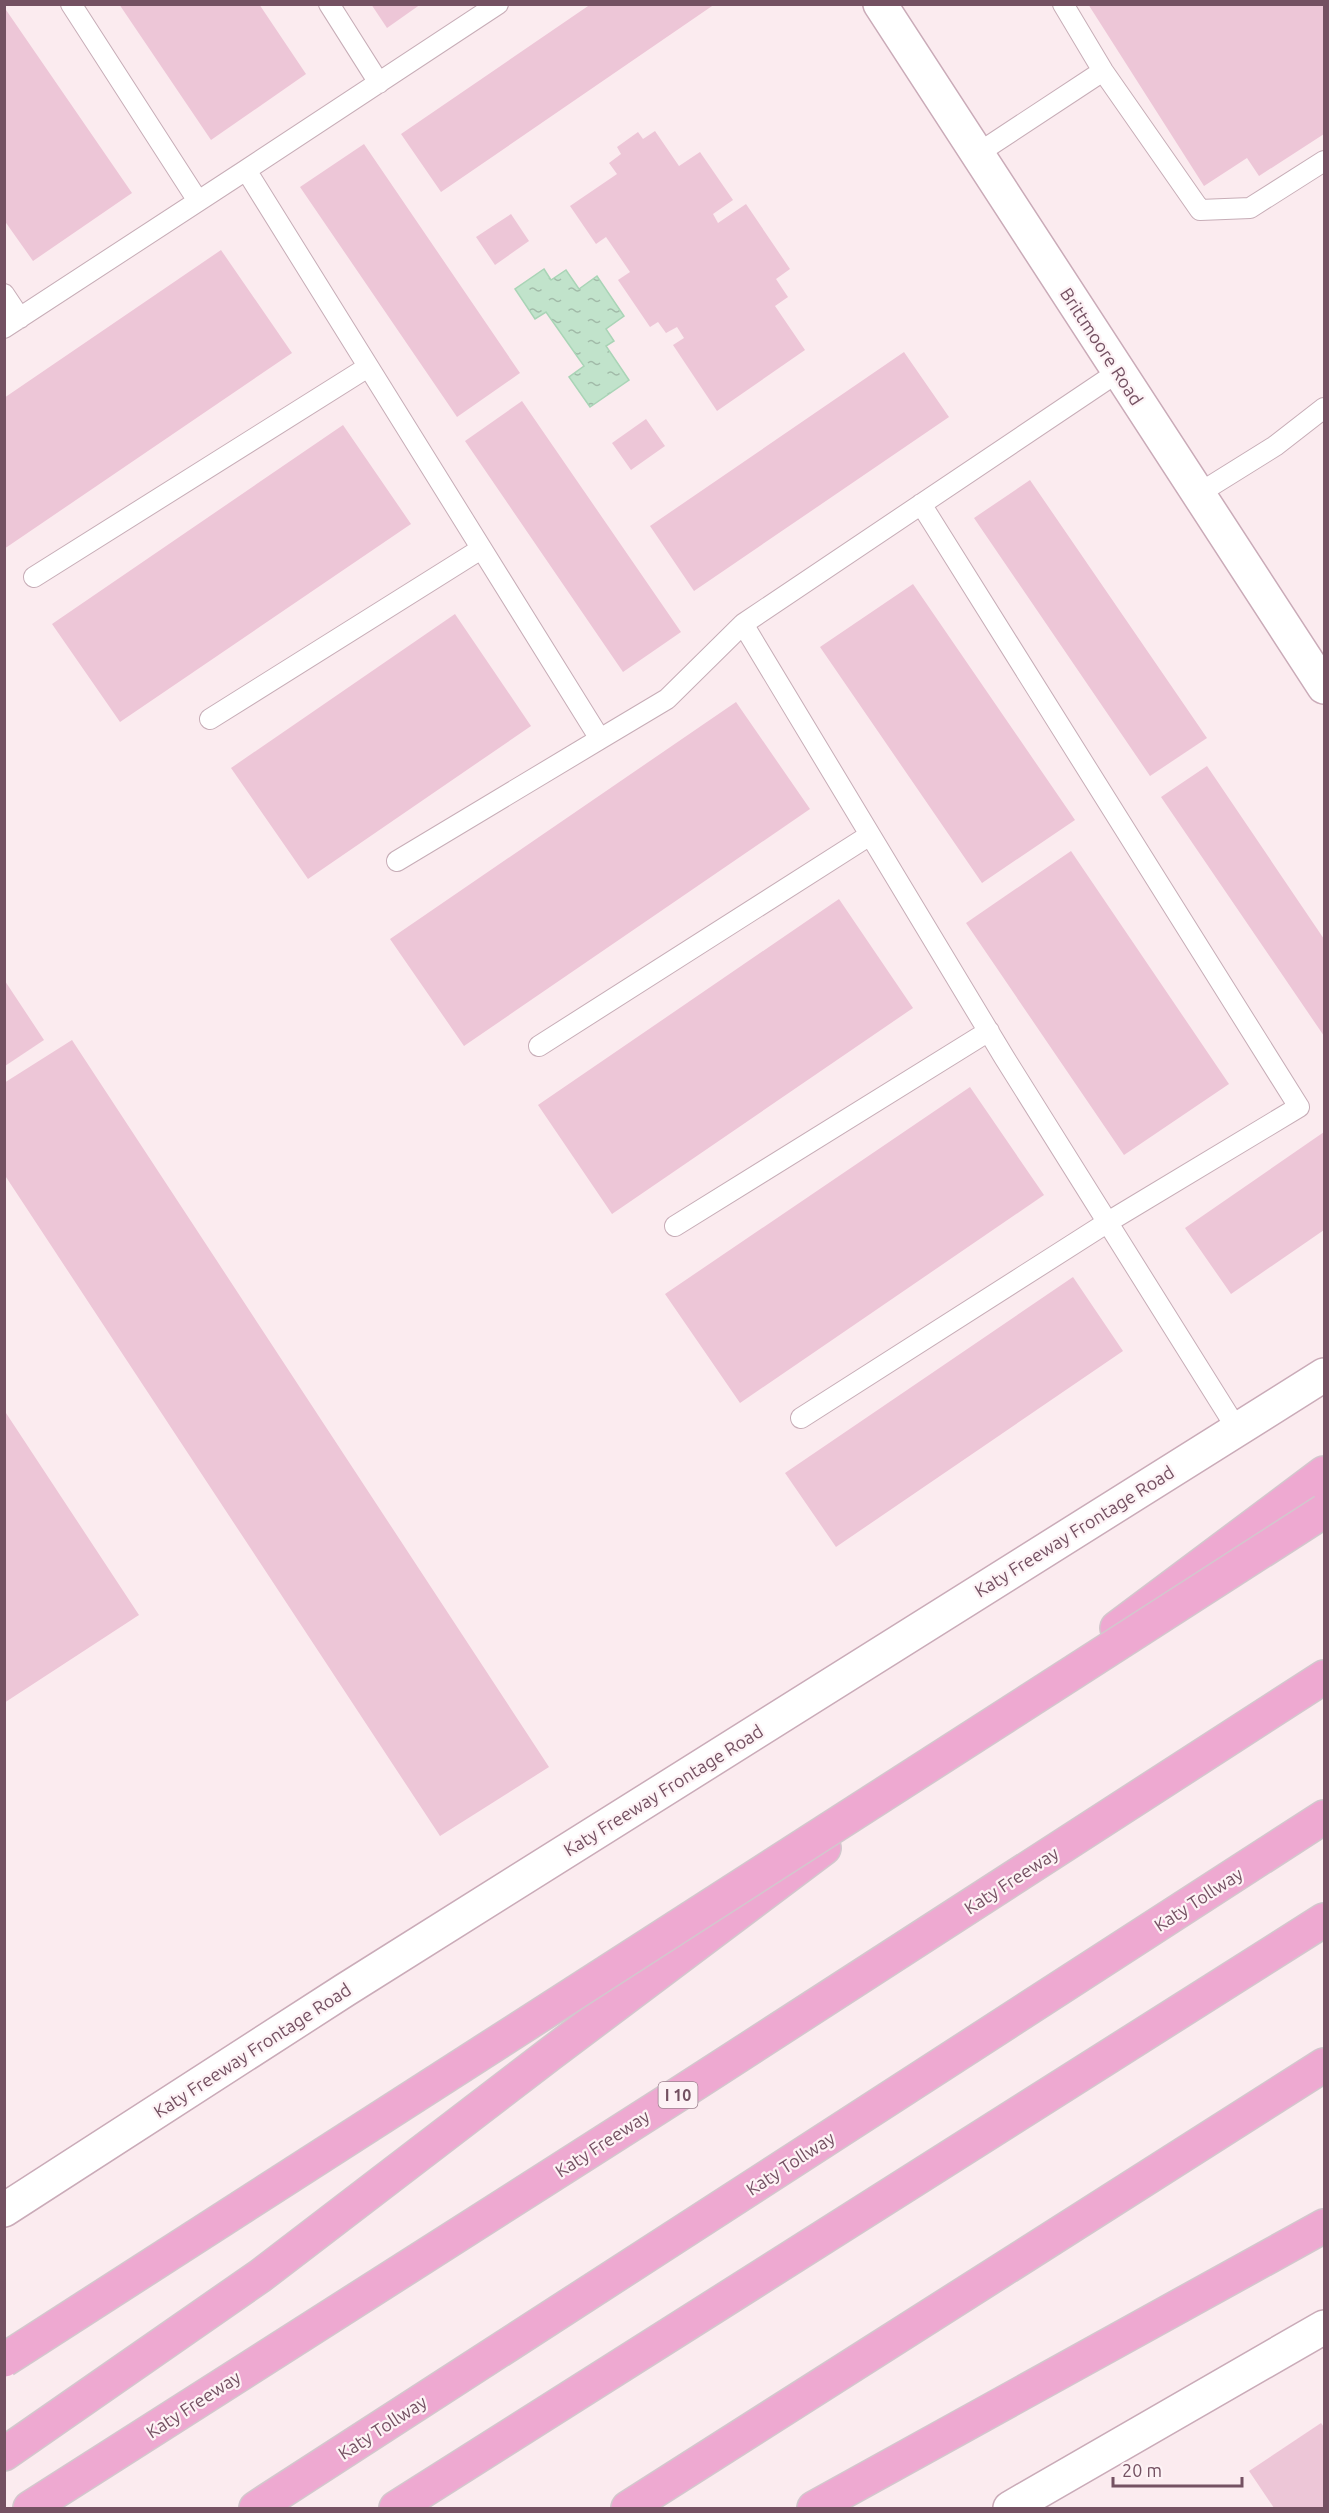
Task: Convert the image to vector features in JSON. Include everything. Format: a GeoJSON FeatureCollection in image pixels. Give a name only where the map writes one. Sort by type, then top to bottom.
{"type":"FeatureCollection","features":[{"type":"Feature","properties":{"kind":"highway"},"geometry":{"type":"LineString","coordinates":[[4,2454],[260,2277],[550,2054],[1324,1473]]}},
{"type":"Feature","properties":{"kind":"highway"},"geometry":{"type":"LineString","coordinates":[[4,2360],[1324,1511]]}},
{"type":"Feature","properties":{"kind":"highway","name":"Katy Freeway"},"geometry":{"type":"LineString","coordinates":[[30,2508],[692,2086],[1324,1677]]}},
{"type":"Feature","properties":{"kind":"highway","name":"Katy Tollway"},"geometry":{"type":"LineString","coordinates":[[256,2508],[1324,1817]]}},
{"type":"Feature","properties":{"kind":"highway"},"geometry":{"type":"LineString","coordinates":[[396,2508],[1324,1920]]}},
{"type":"Feature","properties":{"kind":"highway"},"geometry":{"type":"LineString","coordinates":[[628,2508],[1324,2065]]}},
{"type":"Feature","properties":{"kind":"highway"},"geometry":{"type":"LineString","coordinates":[[814,2508],[1324,2226]]}},
{"type":"Feature","properties":{"kind":"main road","name":"Brittmoore Road"},"geometry":{"type":"LineString","coordinates":[[880,4],[1324,687]]}},
{"type":"Feature","properties":{"kind":"main road","name":"Katy Freeway Frontage Road"},"geometry":{"type":"LineString","coordinates":[[4,2210],[345,1990],[1324,1375]]}},
{"type":"Feature","properties":{"kind":"main road"},"geometry":{"type":"LineString","coordinates":[[1010,2508],[1324,2327]]}},
{"type":"Feature","properties":{"kind":"lane"},"geometry":{"type":"LineString","coordinates":[[71,4],[198,201]]}},
{"type":"Feature","properties":{"kind":"lane"},"geometry":{"type":"LineString","coordinates":[[329,4],[379,83]]}},
{"type":"Feature","properties":{"kind":"lane"},"geometry":{"type":"LineString","coordinates":[[4,294],[12,323],[498,4]]}},
{"type":"Feature","properties":{"kind":"lane"},"geometry":{"type":"LineString","coordinates":[[1063,4],[1103,71],[1200,210],[1250,208],[1324,161]]}},
{"type":"Feature","properties":{"kind":"lane"},"geometry":{"type":"LineString","coordinates":[[977,154],[1103,71]]}},
{"type":"Feature","properties":{"kind":"lane"},"geometry":{"type":"LineString","coordinates":[[246,170],[600,739]]}},
{"type":"Feature","properties":{"kind":"lane"},"geometry":{"type":"LineString","coordinates":[[34,577],[368,367]]}},
{"type":"Feature","properties":{"kind":"lane"},"geometry":{"type":"LineString","coordinates":[[397,861],[667,699],[743,624],[1118,372]]}},
{"type":"Feature","properties":{"kind":"lane"},"geometry":{"type":"LineString","coordinates":[[1198,494],[1275,446],[1324,408]]}},
{"type":"Feature","properties":{"kind":"lane"},"geometry":{"type":"LineString","coordinates":[[801,1418],[1108,1222],[1299,1107],[921,504]]}},
{"type":"Feature","properties":{"kind":"lane"},"geometry":{"type":"LineString","coordinates":[[210,719],[481,549]]}},
{"type":"Feature","properties":{"kind":"lane"},"geometry":{"type":"LineString","coordinates":[[743,624],[989,1031],[1237,1428]]}},
{"type":"Feature","properties":{"kind":"lane"},"geometry":{"type":"LineString","coordinates":[[539,1046],[870,835]]}},
{"type":"Feature","properties":{"kind":"lane"},"geometry":{"type":"LineString","coordinates":[[675,1226],[989,1031]]}},
{"type":"Feature","properties":{"kind":"water"},"geometry":{"type":"Polygon","coordinates":[[[544,269],[551,280],[566,270],[579,289],[597,276],[624,316],[606,329],[614,341],[606,346],[629,380],[590,407],[569,377],[584,366],[546,312],[535,319],[515,289],[544,269]]]}},
{"type":"Feature","properties":{"kind":"building"},"geometry":{"type":"Polygon","coordinates":[[[119,4],[259,4],[306,74],[211,140],[119,4]]]}},
{"type":"Feature","properties":{"kind":"building"},"geometry":{"type":"Polygon","coordinates":[[[371,4],[421,4],[387,28],[371,4]]]}},
{"type":"Feature","properties":{"kind":"building"},"geometry":{"type":"Polygon","coordinates":[[[591,4],[715,4],[441,192],[401,134],[591,4]]]}},
{"type":"Feature","properties":{"kind":"building"},"geometry":{"type":"Polygon","coordinates":[[[1088,4],[1324,4],[1324,134],[1259,176],[1247,158],[1204,186],[1088,4]]]}},
{"type":"Feature","properties":{"kind":"building"},"geometry":{"type":"Polygon","coordinates":[[[4,7],[132,193],[33,261],[4,220],[4,7]]]}},
{"type":"Feature","properties":{"kind":"building"},"geometry":{"type":"Polygon","coordinates":[[[655,131],[679,166],[700,152],[733,200],[713,214],[718,223],[746,204],[790,269],[776,279],[788,297],[775,306],[805,350],[717,411],[673,345],[684,338],[677,327],[666,333],[658,322],[650,327],[618,280],[630,272],[606,237],[596,244],[570,206],[617,174],[609,163],[621,154],[617,147],[638,132],[643,139],[655,131]]]}},
{"type":"Feature","properties":{"kind":"building"},"geometry":{"type":"Polygon","coordinates":[[[364,144],[520,373],[457,417],[300,187],[364,144]]]}},
{"type":"Feature","properties":{"kind":"building"},"geometry":{"type":"Polygon","coordinates":[[[511,214],[529,241],[495,265],[476,237],[511,214]]]}},
{"type":"Feature","properties":{"kind":"building"},"geometry":{"type":"Polygon","coordinates":[[[221,250],[292,353],[4,549],[4,398],[221,250]]]}},
{"type":"Feature","properties":{"kind":"building"},"geometry":{"type":"Polygon","coordinates":[[[904,352],[949,417],[694,591],[650,526],[904,352]]]}},
{"type":"Feature","properties":{"kind":"building"},"geometry":{"type":"Polygon","coordinates":[[[522,401],[681,632],[623,672],[465,441],[522,401]]]}},
{"type":"Feature","properties":{"kind":"building"},"geometry":{"type":"Polygon","coordinates":[[[646,419],[665,446],[631,470],[612,443],[646,419]]]}},
{"type":"Feature","properties":{"kind":"building"},"geometry":{"type":"Polygon","coordinates":[[[343,425],[411,524],[120,722],[52,624],[343,425]]]}},
{"type":"Feature","properties":{"kind":"building"},"geometry":{"type":"Polygon","coordinates":[[[1030,480],[1207,738],[1150,776],[974,518],[1030,480]]]}},
{"type":"Feature","properties":{"kind":"building"},"geometry":{"type":"Polygon","coordinates":[[[913,584],[1075,820],[982,883],[820,647],[913,584]]]}},
{"type":"Feature","properties":{"kind":"building"},"geometry":{"type":"Polygon","coordinates":[[[455,614],[531,726],[308,879],[231,768],[455,614]]]}},
{"type":"Feature","properties":{"kind":"building"},"geometry":{"type":"Polygon","coordinates":[[[736,702],[810,809],[464,1046],[390,939],[736,702]]]}},
{"type":"Feature","properties":{"kind":"building"},"geometry":{"type":"Polygon","coordinates":[[[1207,766],[1324,939],[1324,1036],[1161,797],[1207,766]]]}},
{"type":"Feature","properties":{"kind":"building"},"geometry":{"type":"Polygon","coordinates":[[[1071,851],[1229,1084],[1124,1155],[966,923],[1071,851]]]}},
{"type":"Feature","properties":{"kind":"building"},"geometry":{"type":"Polygon","coordinates":[[[839,899],[913,1008],[612,1214],[538,1105],[839,899]]]}},
{"type":"Feature","properties":{"kind":"building"},"geometry":{"type":"Polygon","coordinates":[[[5,981],[44,1040],[5,1066],[5,981]]]}},
{"type":"Feature","properties":{"kind":"building"},"geometry":{"type":"Polygon","coordinates":[[[72,1040],[549,1767],[440,1836],[4,1174],[4,1083],[72,1040]]]}},
{"type":"Feature","properties":{"kind":"building"},"geometry":{"type":"Polygon","coordinates":[[[970,1087],[1044,1195],[740,1403],[665,1294],[970,1087]]]}},
{"type":"Feature","properties":{"kind":"building"},"geometry":{"type":"Polygon","coordinates":[[[1324,1132],[1324,1230],[1231,1294],[1185,1228],[1324,1132]]]}},
{"type":"Feature","properties":{"kind":"building"},"geometry":{"type":"Polygon","coordinates":[[[1073,1277],[1123,1351],[836,1547],[785,1473],[1073,1277]]]}},
{"type":"Feature","properties":{"kind":"building"},"geometry":{"type":"Polygon","coordinates":[[[4,1410],[139,1615],[4,1703],[4,1410]]]}},
{"type":"Feature","properties":{"kind":"building"},"geometry":{"type":"Polygon","coordinates":[[[1321,2423],[1324,2427],[1324,2508],[1274,2508],[1249,2471],[1321,2423]]]}}]}
